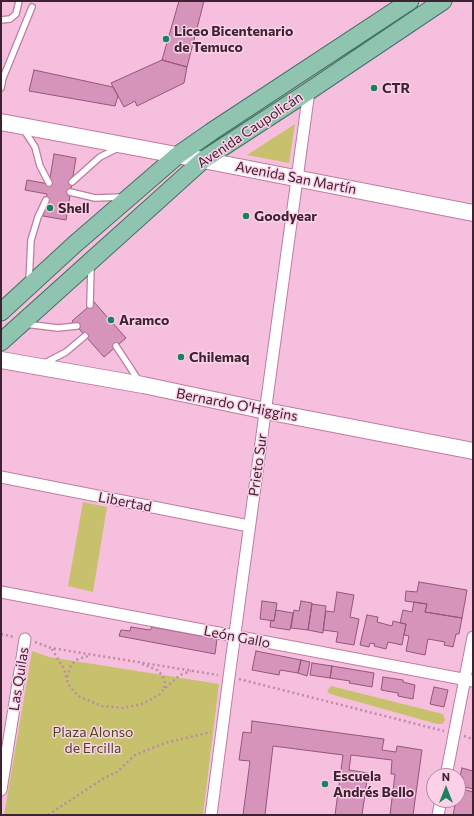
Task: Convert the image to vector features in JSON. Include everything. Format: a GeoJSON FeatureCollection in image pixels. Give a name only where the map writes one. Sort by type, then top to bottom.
{"type":"FeatureCollection","features":[{"type":"Feature","properties":{"kind":"main road","name":"Avenida Caupolicán"},"geometry":{"type":"LineString","coordinates":[[1,342],[203,160],[443,1]]}},
{"type":"Feature","properties":{"kind":"main road","name":"Avenida Caupolicán"},"geometry":{"type":"LineString","coordinates":[[1,312],[178,155],[402,4]]}},
{"type":"Feature","properties":{"kind":"main road","name":"Avenida San Martín"},"geometry":{"type":"LineString","coordinates":[[1,122],[473,213]]}},
{"type":"Feature","properties":{"kind":"main road","name":"Bernardo O'Higgins"},"geometry":{"type":"LineString","coordinates":[[1,360],[143,385],[266,411],[473,451]]}},
{"type":"Feature","properties":{"kind":"street","name":"Prieto Sur"},"geometry":{"type":"LineString","coordinates":[[211,815],[309,91]]}},
{"type":"Feature","properties":{"kind":"street","name":"Libertad"},"geometry":{"type":"LineString","coordinates":[[1,477],[249,526]]}},
{"type":"Feature","properties":{"kind":"street","name":"León Gallo"},"geometry":{"type":"LineString","coordinates":[[1,592],[469,680]]}},
{"type":"Feature","properties":{"kind":"street"},"geometry":{"type":"LineString","coordinates":[[448,768],[469,680],[473,637]]}},
{"type":"Feature","properties":{"kind":"street","name":"Las Quilas"},"geometry":{"type":"LineString","coordinates":[[1,790],[25,639]]}},
{"type":"Feature","properties":{"kind":"lane"},"geometry":{"type":"LineString","coordinates":[[1,20],[10,19],[16,14],[19,1]]}},
{"type":"Feature","properties":{"kind":"lane"},"geometry":{"type":"LineString","coordinates":[[1,88],[3,78],[32,7]]}},
{"type":"Feature","properties":{"kind":"lane"},"geometry":{"type":"LineString","coordinates":[[19,125],[30,137],[35,147],[40,166],[49,183]]}},
{"type":"Feature","properties":{"kind":"lane"},"geometry":{"type":"LineString","coordinates":[[72,182],[100,157],[120,148],[130,146]]}},
{"type":"Feature","properties":{"kind":"lane"},"geometry":{"type":"LineString","coordinates":[[70,192],[95,198],[129,197]]}},
{"type":"Feature","properties":{"kind":"lane"},"geometry":{"type":"LineString","coordinates":[[25,290],[30,271],[30,252],[34,228],[46,200]]}},
{"type":"Feature","properties":{"kind":"lane"},"geometry":{"type":"LineString","coordinates":[[90,305],[91,260]]}},
{"type":"Feature","properties":{"kind":"lane"},"geometry":{"type":"LineString","coordinates":[[21,324],[58,328],[77,326]]}},
{"type":"Feature","properties":{"kind":"lane"},"geometry":{"type":"LineString","coordinates":[[36,367],[66,352],[85,336]]}},
{"type":"Feature","properties":{"kind":"lane"},"geometry":{"type":"LineString","coordinates":[[116,346],[134,375],[143,385]]}},
{"type":"Feature","properties":{"kind":"path"},"geometry":{"type":"LineString","coordinates":[[52,648],[64,669],[68,684],[78,696],[102,706],[123,708],[142,704],[159,695],[180,674],[193,670]]}},
{"type":"Feature","properties":{"kind":"path"},"geometry":{"type":"LineString","coordinates":[[66,678],[71,665],[78,659],[91,655]]}},
{"type":"Feature","properties":{"kind":"path"},"geometry":{"type":"LineString","coordinates":[[136,662],[157,670],[162,675],[164,680],[164,689]]}},
{"type":"Feature","properties":{"kind":"path"},"geometry":{"type":"LineString","coordinates":[[48,815],[104,778],[116,772],[135,755],[165,744],[222,729]]}},
{"type":"Feature","properties":{"kind":"green space"},"geometry":{"type":"Polygon","coordinates":[[[295,124],[289,163],[247,155],[295,124]]]}},
{"type":"Feature","properties":{"kind":"green space"},"geometry":{"type":"Polygon","coordinates":[[[83,502],[107,507],[93,592],[68,586],[83,502]]]}},
{"type":"Feature","properties":{"kind":"green space","name":"Plaza Alonso de Ercilla"},"geometry":{"type":"Polygon","coordinates":[[[32,651],[49,657],[219,684],[203,815],[4,815],[32,651]]]}},
{"type":"Feature","properties":{"kind":"green space"},"geometry":{"type":"Polygon","coordinates":[[[331,686],[443,714],[445,720],[443,724],[437,724],[330,694],[327,691],[331,686]]]}},
{"type":"Feature","properties":{"kind":"building"},"geometry":{"type":"Polygon","coordinates":[[[179,1],[204,1],[187,67],[162,60],[179,1]]]}},
{"type":"Feature","properties":{"kind":"building"},"geometry":{"type":"Polygon","coordinates":[[[162,60],[187,67],[184,83],[137,106],[135,101],[124,107],[111,83],[162,60]]]}},
{"type":"Feature","properties":{"kind":"building"},"geometry":{"type":"Polygon","coordinates":[[[34,70],[113,87],[118,96],[115,106],[29,91],[34,70]]]}},
{"type":"Feature","properties":{"kind":"building"},"geometry":{"type":"Polygon","coordinates":[[[54,154],[76,158],[66,220],[43,216],[47,194],[25,190],[27,180],[49,184],[54,154]]]}},
{"type":"Feature","properties":{"kind":"building"},"geometry":{"type":"Polygon","coordinates":[[[94,302],[126,338],[104,357],[72,321],[94,302]]]}},
{"type":"Feature","properties":{"kind":"building"},"geometry":{"type":"Polygon","coordinates":[[[419,582],[467,590],[462,618],[425,612],[427,604],[405,601],[406,591],[417,592],[419,582]]]}},
{"type":"Feature","properties":{"kind":"building"},"geometry":{"type":"Polygon","coordinates":[[[337,592],[354,595],[350,617],[359,619],[354,645],[336,642],[338,632],[323,630],[326,611],[334,612],[337,592]]]}},
{"type":"Feature","properties":{"kind":"building"},"geometry":{"type":"Polygon","coordinates":[[[262,601],[277,603],[274,621],[260,619],[262,601]]]}},
{"type":"Feature","properties":{"kind":"building"},"geometry":{"type":"Polygon","coordinates":[[[301,601],[312,603],[308,630],[291,628],[294,610],[299,611],[301,601]]]}},
{"type":"Feature","properties":{"kind":"building"},"geometry":{"type":"Polygon","coordinates":[[[414,602],[427,604],[425,612],[462,618],[459,634],[456,634],[453,647],[444,645],[445,642],[428,639],[425,655],[406,651],[409,636],[404,635],[406,624],[400,623],[403,610],[412,612],[414,602]]]}},
{"type":"Feature","properties":{"kind":"building"},"geometry":{"type":"Polygon","coordinates":[[[312,604],[326,606],[323,633],[308,630],[312,604]]]}},
{"type":"Feature","properties":{"kind":"building"},"geometry":{"type":"Polygon","coordinates":[[[276,610],[293,613],[290,630],[270,627],[271,620],[274,621],[276,610]]]}},
{"type":"Feature","properties":{"kind":"building"},"geometry":{"type":"Polygon","coordinates":[[[367,615],[378,617],[377,622],[392,626],[393,621],[406,624],[402,645],[388,642],[386,649],[374,646],[375,644],[370,643],[369,647],[360,645],[367,615]]]}},
{"type":"Feature","properties":{"kind":"building"},"geometry":{"type":"Polygon","coordinates":[[[131,627],[150,630],[152,627],[217,639],[215,654],[119,636],[121,630],[130,631],[131,627]]]}},
{"type":"Feature","properties":{"kind":"building"},"geometry":{"type":"Polygon","coordinates":[[[256,651],[301,660],[298,673],[280,670],[279,675],[252,670],[256,651]]]}},
{"type":"Feature","properties":{"kind":"building"},"geometry":{"type":"Polygon","coordinates":[[[301,660],[310,662],[307,676],[298,673],[301,660]]]}},
{"type":"Feature","properties":{"kind":"building"},"geometry":{"type":"Polygon","coordinates":[[[312,663],[332,666],[330,678],[310,675],[312,663]]]}},
{"type":"Feature","properties":{"kind":"building"},"geometry":{"type":"Polygon","coordinates":[[[332,666],[374,673],[372,687],[349,683],[350,681],[330,678],[332,666]]]}},
{"type":"Feature","properties":{"kind":"building"},"geometry":{"type":"Polygon","coordinates":[[[383,677],[403,680],[403,682],[415,685],[413,699],[398,696],[398,693],[381,690],[383,677]]]}},
{"type":"Feature","properties":{"kind":"building"},"geometry":{"type":"Polygon","coordinates":[[[434,687],[448,690],[444,707],[430,704],[434,687]]]}},
{"type":"Feature","properties":{"kind":"building"},"geometry":{"type":"Polygon","coordinates":[[[252,721],[384,739],[382,750],[396,752],[397,746],[422,750],[413,815],[390,815],[395,774],[391,774],[392,760],[351,755],[349,770],[368,773],[362,815],[335,815],[343,755],[273,746],[265,815],[243,815],[250,761],[239,760],[243,732],[251,733],[252,721]]]}},
{"type":"Feature","properties":{"kind":"building"},"geometry":{"type":"Polygon","coordinates":[[[466,769],[473,771],[473,789],[466,787],[466,769]]]}},
{"type":"Feature","properties":{"kind":"building"},"geometry":{"type":"Polygon","coordinates":[[[466,790],[473,792],[473,815],[453,815],[454,808],[466,808],[466,790]]]}},
{"type":"Feature","properties":{"kind":"place","name":"Liceo Bicentenario de Temuco"},"geometry":{"type":"Point","coordinates":[166,39]}},
{"type":"Feature","properties":{"kind":"place","name":"CTR"},"geometry":{"type":"Point","coordinates":[374,88]}},
{"type":"Feature","properties":{"kind":"place","name":"Shell"},"geometry":{"type":"Point","coordinates":[50,208]}},
{"type":"Feature","properties":{"kind":"place","name":"Goodyear"},"geometry":{"type":"Point","coordinates":[246,216]}},
{"type":"Feature","properties":{"kind":"place","name":"Aramco"},"geometry":{"type":"Point","coordinates":[111,320]}},
{"type":"Feature","properties":{"kind":"place","name":"Chilemaq"},"geometry":{"type":"Point","coordinates":[181,357]}},
{"type":"Feature","properties":{"kind":"place","name":"Escuela Andrés Bello"},"geometry":{"type":"Point","coordinates":[325,784]}}]}
